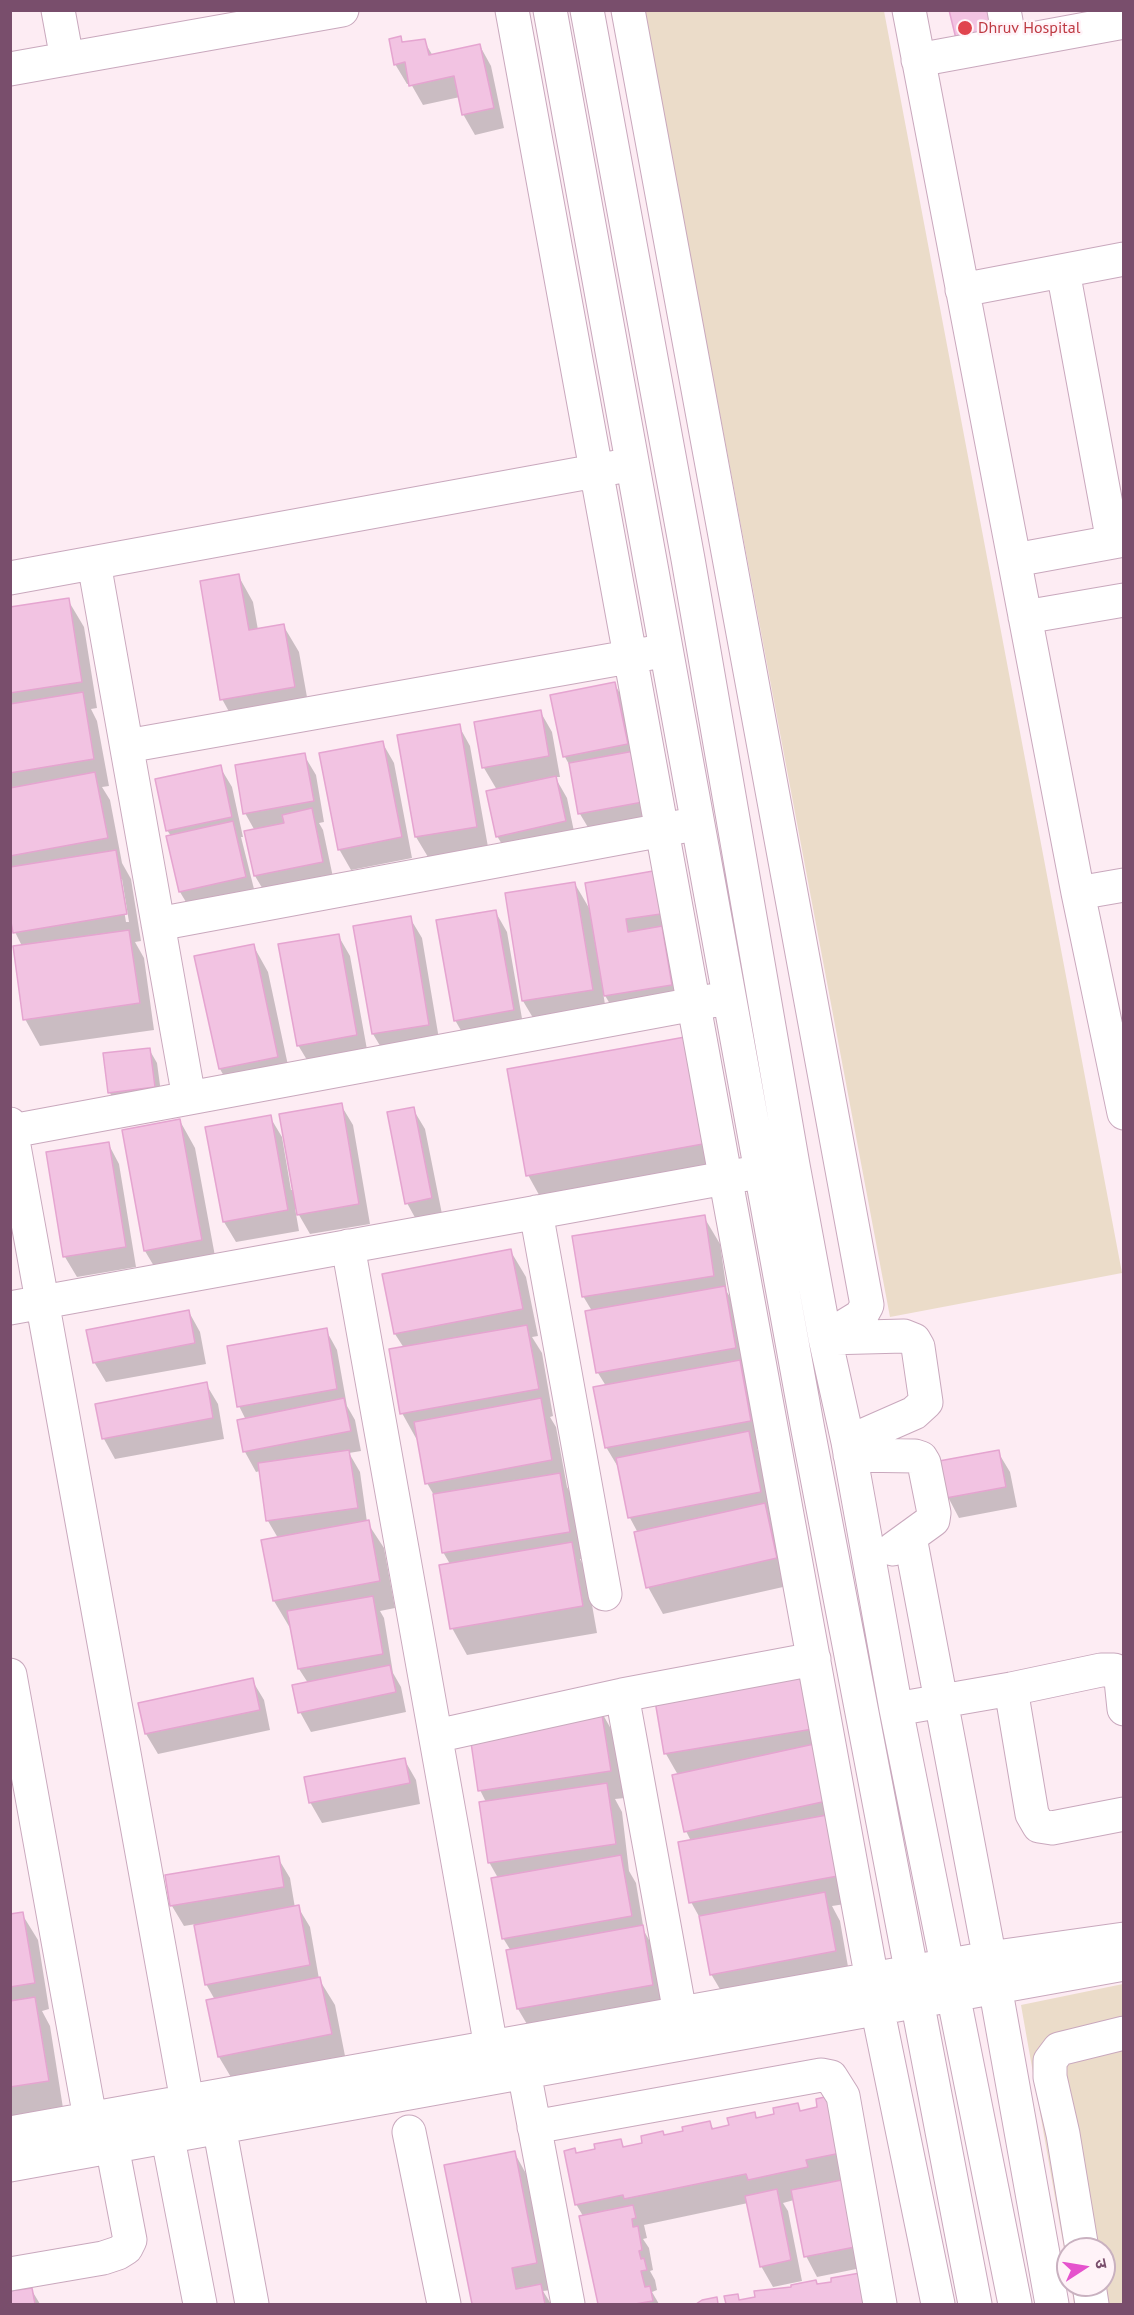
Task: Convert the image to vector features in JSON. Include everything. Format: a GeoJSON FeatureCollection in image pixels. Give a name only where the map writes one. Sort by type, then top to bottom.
{"type":"FeatureCollection","features":[{"type":"Feature","properties":{"kind":"street"},"geometry":{"type":"LineString","coordinates":[[58,10],[67,58]]}},
{"type":"Feature","properties":{"kind":"street"},"geometry":{"type":"LineString","coordinates":[[10,69],[260,18],[342,10]]}},
{"type":"Feature","properties":{"kind":"street"},"geometry":{"type":"LineString","coordinates":[[512,10],[875,1993],[938,2304]]}},
{"type":"Feature","properties":{"kind":"street"},"geometry":{"type":"LineString","coordinates":[[550,10],[808,1430],[975,2304]]}},
{"type":"Feature","properties":{"kind":"street"},"geometry":{"type":"LineString","coordinates":[[587,10],[670,458],[825,1338],[849,1449],[896,1709],[1015,2304]]}},
{"type":"Feature","properties":{"kind":"street"},"geometry":{"type":"LineString","coordinates":[[628,10],[867,1305],[861,1316],[825,1338]]}},
{"type":"Feature","properties":{"kind":"street"},"geometry":{"type":"LineString","coordinates":[[909,10],[1078,893],[1124,1113]]}},
{"type":"Feature","properties":{"kind":"street"},"geometry":{"type":"LineString","coordinates":[[1004,10],[1010,43]]}},
{"type":"Feature","properties":{"kind":"street"},"geometry":{"type":"LineString","coordinates":[[918,60],[1010,43],[1067,21],[1124,22]]}},
{"type":"Feature","properties":{"kind":"street"},"geometry":{"type":"LineString","coordinates":[[962,290],[1124,259]]}},
{"type":"Feature","properties":{"kind":"street"},"geometry":{"type":"LineString","coordinates":[[1015,560],[1118,541],[1064,271]]}},
{"type":"Feature","properties":{"kind":"street"},"geometry":{"type":"LineString","coordinates":[[10,578],[670,458]]}},
{"type":"Feature","properties":{"kind":"street"},"geometry":{"type":"LineString","coordinates":[[94,563],[189,1098]]}},
{"type":"Feature","properties":{"kind":"street"},"geometry":{"type":"LineString","coordinates":[[1025,617],[1124,600]]}},
{"type":"Feature","properties":{"kind":"street"},"geometry":{"type":"LineString","coordinates":[[127,746],[668,650]]}},
{"type":"Feature","properties":{"kind":"street"},"geometry":{"type":"LineString","coordinates":[[158,924],[699,823]]}},
{"type":"Feature","properties":{"kind":"street"},"geometry":{"type":"LineString","coordinates":[[1078,893],[1124,885]]}},
{"type":"Feature","properties":{"kind":"street"},"geometry":{"type":"LineString","coordinates":[[200,2304],[189,2113],[11,1127],[189,1098],[730,997]]}},
{"type":"Feature","properties":{"kind":"street"},"geometry":{"type":"LineString","coordinates":[[10,1308],[793,1165]]}},
{"type":"Feature","properties":{"kind":"street"},"geometry":{"type":"LineString","coordinates":[[536,1212],[606,1594]]}},
{"type":"Feature","properties":{"kind":"street"},"geometry":{"type":"LineString","coordinates":[[348,1246],[491,2047]]}},
{"type":"Feature","properties":{"kind":"street"},"geometry":{"type":"LineString","coordinates":[[825,1338],[904,1336],[914,1340],[918,1347],[926,1402],[914,1413],[849,1449]]}},
{"type":"Feature","properties":{"kind":"street"},"geometry":{"type":"LineString","coordinates":[[849,1449],[921,1458],[934,1513],[933,1520],[870,1566]]}},
{"type":"Feature","properties":{"kind":"street"},"geometry":{"type":"LineString","coordinates":[[910,1537],[1052,2304]]}},
{"type":"Feature","properties":{"kind":"street"},"geometry":{"type":"LineString","coordinates":[[436,1736],[622,1695],[814,1659]]}},
{"type":"Feature","properties":{"kind":"street"},"geometry":{"type":"LineString","coordinates":[[896,1709],[1011,1689],[1101,1670],[1114,1670],[1121,1680],[1124,1709]]}},
{"type":"Feature","properties":{"kind":"street"},"geometry":{"type":"LineString","coordinates":[[10,1675],[90,2118]]}},
{"type":"Feature","properties":{"kind":"street"},"geometry":{"type":"LineString","coordinates":[[1011,1689],[1032,1814],[1039,1826],[1052,1828],[1124,1814]]}},
{"type":"Feature","properties":{"kind":"street"},"geometry":{"type":"LineString","coordinates":[[622,1695],[680,2013]]}},
{"type":"Feature","properties":{"kind":"street"},"geometry":{"type":"LineString","coordinates":[[10,2133],[90,2118],[189,2113],[524,2072],[875,1993],[992,1972],[1124,1939]]}},
{"type":"Feature","properties":{"kind":"street"},"geometry":{"type":"LineString","coordinates":[[992,1972],[1124,1964]]}},
{"type":"Feature","properties":{"kind":"street"},"geometry":{"type":"LineString","coordinates":[[10,2165],[112,2146],[189,2113],[491,2047],[680,2013],[875,1993]]}},
{"type":"Feature","properties":{"kind":"street"},"geometry":{"type":"LineString","coordinates":[[1080,2237],[1063,2134],[1050,2077],[1050,2061],[1059,2049],[1124,2033]]}},
{"type":"Feature","properties":{"kind":"street"},"geometry":{"type":"LineString","coordinates":[[524,2072],[568,2304]]}},
{"type":"Feature","properties":{"kind":"street"},"geometry":{"type":"LineString","coordinates":[[534,2127],[820,2075],[831,2077],[843,2096],[880,2304]]}},
{"type":"Feature","properties":{"kind":"street"},"geometry":{"type":"LineString","coordinates":[[189,2113],[252,2304]]}},
{"type":"Feature","properties":{"kind":"street"},"geometry":{"type":"LineString","coordinates":[[409,2132],[444,2304]]}},
{"type":"Feature","properties":{"kind":"street"},"geometry":{"type":"LineString","coordinates":[[10,2274],[103,2258],[126,2248],[130,2240],[112,2146]]}},
{"type":"Feature","properties":{"kind":"shaded area"},"geometry":{"type":"Polygon","coordinates":[[[644,11],[884,11],[1122,1273],[890,1317],[644,11]]]}},
{"type":"Feature","properties":{"kind":"shaded area"},"geometry":{"type":"Polygon","coordinates":[[[1123,1984],[1123,2304],[1074,2304],[1073,2297],[1116,2297],[1116,2237],[1062,2237],[1021,2005],[1123,1984]]]}},
{"type":"Feature","properties":{"kind":"building"},"geometry":{"type":"Polygon","coordinates":[[[949,10],[1000,10],[1006,35],[958,47],[949,10]]]}},
{"type":"Feature","properties":{"kind":"building"},"geometry":{"type":"Polygon","coordinates":[[[401,36],[402,42],[425,39],[429,55],[480,44],[494,108],[462,115],[454,76],[409,86],[405,62],[394,65],[389,39],[401,36]]]}},
{"type":"Feature","properties":{"kind":"building"},"geometry":{"type":"Polygon","coordinates":[[[239,574],[249,630],[284,624],[295,687],[220,700],[200,581],[239,574]]]}},
{"type":"Feature","properties":{"kind":"building"},"geometry":{"type":"Polygon","coordinates":[[[69,598],[82,682],[10,693],[10,607],[69,598]]]}},
{"type":"Feature","properties":{"kind":"building"},"geometry":{"type":"Polygon","coordinates":[[[615,682],[628,744],[563,757],[550,695],[615,682]]]}},
{"type":"Feature","properties":{"kind":"building"},"geometry":{"type":"Polygon","coordinates":[[[83,692],[94,759],[10,773],[10,704],[83,692]]]}},
{"type":"Feature","properties":{"kind":"building"},"geometry":{"type":"Polygon","coordinates":[[[541,710],[549,756],[482,768],[474,722],[541,710]]]}},
{"type":"Feature","properties":{"kind":"building"},"geometry":{"type":"Polygon","coordinates":[[[460,724],[477,827],[415,837],[397,735],[460,724]]]}},
{"type":"Feature","properties":{"kind":"building"},"geometry":{"type":"Polygon","coordinates":[[[383,741],[402,837],[338,850],[319,753],[383,741]]]}},
{"type":"Feature","properties":{"kind":"building"},"geometry":{"type":"Polygon","coordinates":[[[634,751],[643,802],[578,814],[569,763],[634,751]]]}},
{"type":"Feature","properties":{"kind":"building"},"geometry":{"type":"Polygon","coordinates":[[[305,753],[314,801],[243,814],[235,765],[305,753]]]}},
{"type":"Feature","properties":{"kind":"building"},"geometry":{"type":"Polygon","coordinates":[[[221,765],[232,817],[166,831],[155,779],[221,765]]]}},
{"type":"Feature","properties":{"kind":"building"},"geometry":{"type":"Polygon","coordinates":[[[95,772],[108,838],[10,856],[10,788],[95,772]]]}},
{"type":"Feature","properties":{"kind":"building"},"geometry":{"type":"Polygon","coordinates":[[[556,776],[566,821],[496,837],[486,791],[556,776]]]}},
{"type":"Feature","properties":{"kind":"building"},"geometry":{"type":"Polygon","coordinates":[[[312,808],[323,862],[254,876],[244,831],[284,823],[282,815],[312,808]]]}},
{"type":"Feature","properties":{"kind":"building"},"geometry":{"type":"Polygon","coordinates":[[[233,821],[246,877],[179,892],[166,836],[233,821]]]}},
{"type":"Feature","properties":{"kind":"building"},"geometry":{"type":"Polygon","coordinates":[[[116,850],[127,914],[13,933],[10,917],[10,867],[116,850]]]}},
{"type":"Feature","properties":{"kind":"building"},"geometry":{"type":"Polygon","coordinates":[[[653,871],[661,914],[626,919],[628,932],[662,926],[672,985],[604,996],[585,883],[653,871]]]}},
{"type":"Feature","properties":{"kind":"building"},"geometry":{"type":"Polygon","coordinates":[[[575,882],[593,990],[522,1001],[505,893],[575,882]]]}},
{"type":"Feature","properties":{"kind":"building"},"geometry":{"type":"Polygon","coordinates":[[[496,910],[514,1010],[454,1021],[436,920],[496,910]]]}},
{"type":"Feature","properties":{"kind":"building"},"geometry":{"type":"Polygon","coordinates":[[[411,916],[429,1025],[372,1034],[353,926],[411,916]]]}},
{"type":"Feature","properties":{"kind":"building"},"geometry":{"type":"Polygon","coordinates":[[[129,930],[140,1003],[23,1020],[13,946],[129,930]]]}},
{"type":"Feature","properties":{"kind":"building"},"geometry":{"type":"Polygon","coordinates":[[[339,934],[357,1035],[297,1046],[278,944],[339,934]]]}},
{"type":"Feature","properties":{"kind":"building"},"geometry":{"type":"Polygon","coordinates":[[[254,944],[278,1057],[219,1069],[194,956],[254,944]]]}},
{"type":"Feature","properties":{"kind":"building"},"geometry":{"type":"Polygon","coordinates":[[[685,1037],[703,1144],[526,1176],[507,1069],[685,1037]]]}},
{"type":"Feature","properties":{"kind":"building"},"geometry":{"type":"Polygon","coordinates":[[[150,1048],[155,1087],[108,1093],[103,1053],[150,1048]]]}},
{"type":"Feature","properties":{"kind":"building"},"geometry":{"type":"Polygon","coordinates":[[[342,1103],[359,1204],[297,1215],[279,1114],[342,1103]]]}},
{"type":"Feature","properties":{"kind":"building"},"geometry":{"type":"Polygon","coordinates":[[[414,1107],[432,1198],[405,1204],[387,1112],[414,1107]]]}},
{"type":"Feature","properties":{"kind":"building"},"geometry":{"type":"Polygon","coordinates":[[[271,1115],[288,1210],[223,1222],[205,1127],[271,1115]]]}},
{"type":"Feature","properties":{"kind":"building"},"geometry":{"type":"Polygon","coordinates":[[[180,1119],[202,1240],[144,1251],[122,1130],[180,1119]]]}},
{"type":"Feature","properties":{"kind":"building"},"geometry":{"type":"Polygon","coordinates":[[[109,1142],[126,1247],[63,1257],[46,1152],[109,1142]]]}},
{"type":"Feature","properties":{"kind":"building"},"geometry":{"type":"Polygon","coordinates":[[[705,1215],[714,1276],[582,1297],[572,1236],[705,1215]]]}},
{"type":"Feature","properties":{"kind":"building"},"geometry":{"type":"Polygon","coordinates":[[[511,1249],[523,1309],[394,1334],[382,1274],[511,1249]]]}},
{"type":"Feature","properties":{"kind":"building"},"geometry":{"type":"Polygon","coordinates":[[[725,1286],[736,1348],[596,1373],[585,1311],[725,1286]]]}},
{"type":"Feature","properties":{"kind":"building"},"geometry":{"type":"Polygon","coordinates":[[[189,1310],[195,1343],[93,1363],[86,1330],[189,1310]]]}},
{"type":"Feature","properties":{"kind":"building"},"geometry":{"type":"Polygon","coordinates":[[[527,1325],[539,1389],[400,1414],[389,1349],[527,1325]]]}},
{"type":"Feature","properties":{"kind":"building"},"geometry":{"type":"Polygon","coordinates":[[[327,1328],[337,1389],[237,1407],[227,1346],[327,1328]]]}},
{"type":"Feature","properties":{"kind":"building"},"geometry":{"type":"Polygon","coordinates":[[[740,1360],[751,1421],[605,1448],[593,1387],[740,1360]]]}},
{"type":"Feature","properties":{"kind":"building"},"geometry":{"type":"Polygon","coordinates":[[[207,1382],[213,1418],[102,1439],[95,1404],[207,1382]]]}},
{"type":"Feature","properties":{"kind":"building"},"geometry":{"type":"Polygon","coordinates":[[[344,1398],[351,1431],[243,1452],[237,1420],[344,1398]]]}},
{"type":"Feature","properties":{"kind":"building"},"geometry":{"type":"Polygon","coordinates":[[[541,1398],[552,1460],[425,1484],[414,1422],[541,1398]]]}},
{"type":"Feature","properties":{"kind":"building"},"geometry":{"type":"Polygon","coordinates":[[[749,1431],[761,1492],[628,1518],[616,1458],[749,1431]]]}},
{"type":"Feature","properties":{"kind":"building"},"geometry":{"type":"Polygon","coordinates":[[[349,1450],[358,1508],[266,1521],[258,1463],[349,1450]]]}},
{"type":"Feature","properties":{"kind":"building"},"geometry":{"type":"Polygon","coordinates":[[[999,1450],[1006,1487],[946,1498],[939,1461],[999,1450]]]}},
{"type":"Feature","properties":{"kind":"building"},"geometry":{"type":"Polygon","coordinates":[[[560,1473],[570,1532],[442,1553],[433,1494],[560,1473]]]}},
{"type":"Feature","properties":{"kind":"building"},"geometry":{"type":"Polygon","coordinates":[[[765,1503],[777,1558],[646,1588],[634,1532],[765,1503]]]}},
{"type":"Feature","properties":{"kind":"building"},"geometry":{"type":"Polygon","coordinates":[[[369,1520],[380,1581],[273,1601],[261,1540],[369,1520]]]}},
{"type":"Feature","properties":{"kind":"building"},"geometry":{"type":"Polygon","coordinates":[[[572,1542],[583,1606],[450,1629],[439,1565],[572,1542]]]}},
{"type":"Feature","properties":{"kind":"building"},"geometry":{"type":"Polygon","coordinates":[[[373,1596],[383,1654],[298,1669],[287,1611],[373,1596]]]}},
{"type":"Feature","properties":{"kind":"building"},"geometry":{"type":"Polygon","coordinates":[[[390,1665],[396,1692],[298,1713],[292,1685],[390,1665]]]}},
{"type":"Feature","properties":{"kind":"building"},"geometry":{"type":"Polygon","coordinates":[[[803,1670],[813,1729],[664,1754],[654,1695],[803,1670]]]}},
{"type":"Feature","properties":{"kind":"building"},"geometry":{"type":"Polygon","coordinates":[[[253,1678],[260,1710],[145,1734],[138,1703],[253,1678]]]}},
{"type":"Feature","properties":{"kind":"building"},"geometry":{"type":"Polygon","coordinates":[[[601,1709],[611,1771],[478,1791],[469,1729],[601,1709]]]}},
{"type":"Feature","properties":{"kind":"building"},"geometry":{"type":"Polygon","coordinates":[[[814,1744],[827,1801],[684,1832],[672,1775],[814,1744]]]}},
{"type":"Feature","properties":{"kind":"building"},"geometry":{"type":"Polygon","coordinates":[[[405,1758],[410,1783],[309,1803],[304,1777],[405,1758]]]}},
{"type":"Feature","properties":{"kind":"building"},"geometry":{"type":"Polygon","coordinates":[[[607,1783],[616,1844],[488,1863],[479,1802],[607,1783]]]}},
{"type":"Feature","properties":{"kind":"building"},"geometry":{"type":"Polygon","coordinates":[[[827,1815],[838,1876],[689,1903],[678,1842],[827,1815]]]}},
{"type":"Feature","properties":{"kind":"building"},"geometry":{"type":"Polygon","coordinates":[[[621,1855],[632,1916],[502,1939],[491,1878],[621,1855]]]}},
{"type":"Feature","properties":{"kind":"building"},"geometry":{"type":"Polygon","coordinates":[[[279,1856],[284,1887],[170,1906],[165,1875],[279,1856]]]}},
{"type":"Feature","properties":{"kind":"building"},"geometry":{"type":"Polygon","coordinates":[[[825,1892],[836,1951],[710,1975],[699,1916],[825,1892]]]}},
{"type":"Feature","properties":{"kind":"building"},"geometry":{"type":"Polygon","coordinates":[[[299,1905],[310,1965],[205,1985],[194,1925],[299,1905]]]}},
{"type":"Feature","properties":{"kind":"building"},"geometry":{"type":"Polygon","coordinates":[[[23,1912],[35,1983],[10,1987],[10,1914],[23,1912]]]}},
{"type":"Feature","properties":{"kind":"building"},"geometry":{"type":"Polygon","coordinates":[[[643,1925],[653,1985],[517,2009],[506,1950],[643,1925]]]}},
{"type":"Feature","properties":{"kind":"building"},"geometry":{"type":"Polygon","coordinates":[[[320,1977],[332,2034],[218,2057],[206,2000],[320,1977]]]}},
{"type":"Feature","properties":{"kind":"building"},"geometry":{"type":"Polygon","coordinates":[[[35,1997],[49,2081],[10,2087],[10,2001],[35,1997]]]}},
{"type":"Feature","properties":{"kind":"building"},"geometry":{"type":"Polygon","coordinates":[[[829,2096],[841,2153],[806,2160],[808,2167],[748,2180],[746,2174],[624,2199],[623,2195],[575,2205],[564,2151],[575,2148],[576,2153],[595,2149],[594,2144],[621,2139],[623,2147],[642,2143],[641,2136],[663,2131],[664,2135],[683,2131],[682,2127],[710,2121],[712,2129],[729,2125],[727,2118],[755,2112],[756,2118],[774,2114],[773,2108],[798,2103],[800,2111],[817,2107],[816,2099],[829,2096]]]}},
{"type":"Feature","properties":{"kind":"building"},"geometry":{"type":"Polygon","coordinates":[[[515,2151],[537,2263],[512,2268],[516,2289],[541,2284],[545,2304],[472,2304],[444,2165],[515,2151]]]}},
{"type":"Feature","properties":{"kind":"building"},"geometry":{"type":"Polygon","coordinates":[[[847,2179],[860,2246],[804,2257],[791,2190],[847,2179]]]}},
{"type":"Feature","properties":{"kind":"building"},"geometry":{"type":"Polygon","coordinates":[[[777,2189],[791,2260],[760,2267],[745,2196],[777,2189]]]}},
{"type":"Feature","properties":{"kind":"building"},"geometry":{"type":"Polygon","coordinates":[[[633,2205],[636,2218],[632,2219],[633,2227],[638,2226],[642,2250],[639,2251],[641,2259],[644,2258],[647,2270],[641,2271],[645,2287],[650,2286],[653,2301],[635,2304],[598,2304],[579,2216],[633,2205]]]}},
{"type":"Feature","properties":{"kind":"building"},"geometry":{"type":"Polygon","coordinates":[[[860,2273],[868,2304],[726,2304],[724,2296],[738,2294],[739,2300],[755,2297],[754,2291],[791,2287],[791,2285],[816,2280],[817,2284],[831,2282],[831,2278],[860,2273]]]}},
{"type":"Feature","properties":{"kind":"building"},"geometry":{"type":"Polygon","coordinates":[[[32,2288],[35,2304],[10,2304],[10,2291],[32,2288]]]}},
{"type":"Feature","properties":{"kind":"building"},"geometry":{"type":"Polygon","coordinates":[[[717,2297],[718,2304],[696,2304],[702,2300],[717,2297]]]}},
{"type":"Feature","properties":{"kind":"place","name":"Dhruv Hospital"},"geometry":{"type":"Point","coordinates":[965,28]}}]}
